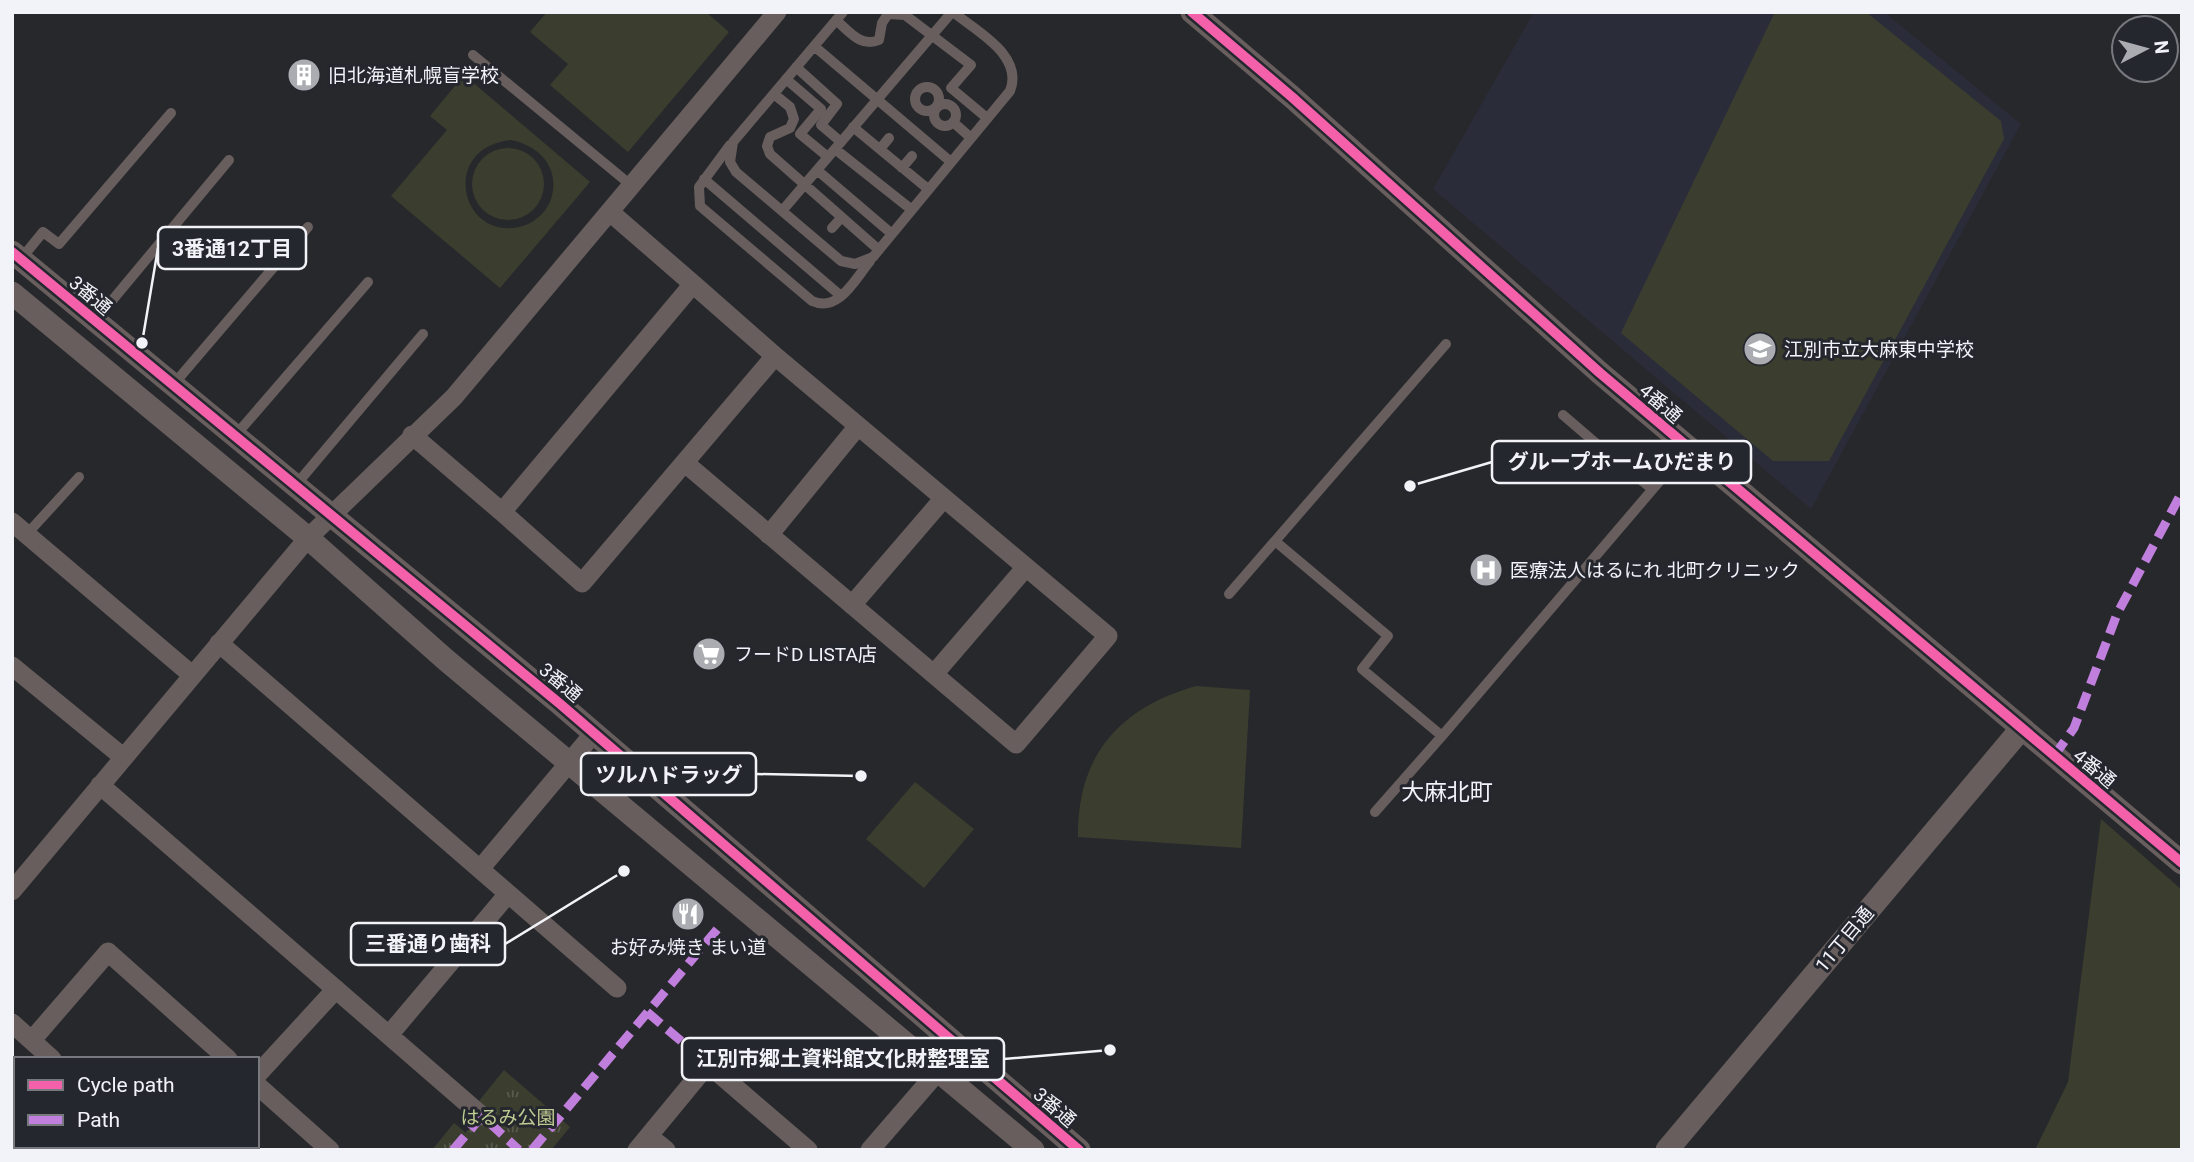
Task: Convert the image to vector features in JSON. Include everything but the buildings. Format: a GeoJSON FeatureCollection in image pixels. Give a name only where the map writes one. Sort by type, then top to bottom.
{"type":"FeatureCollection","features":[{"type":"Feature","properties":{"kind":"street"},"geometry":{"type":"LineString","coordinates":[[12,891],[19,868],[100,785],[308,538],[454,397],[777,12]]}},
{"type":"Feature","properties":{"kind":"street","name":"4番通"},"geometry":{"type":"LineString","coordinates":[[1192,12],[1687,449],[2182,863]]}},
{"type":"Feature","properties":{"kind":"street"},"geometry":{"type":"LineString","coordinates":[[610,212],[775,356],[1108,636],[1016,744],[685,463]]}},
{"type":"Feature","properties":{"kind":"street","name":"3番通"},"geometry":{"type":"LineString","coordinates":[[15,255],[594,733],[1079,1150]]}},
{"type":"Feature","properties":{"kind":"street"},"geometry":{"type":"LineString","coordinates":[[502,512],[694,284]]}},
{"type":"Feature","properties":{"kind":"street"},"geometry":{"type":"LineString","coordinates":[[12,293],[308,538],[446,660],[1034,1150],[1054,1129]]}},
{"type":"Feature","properties":{"kind":"street"},"geometry":{"type":"LineString","coordinates":[[412,435],[582,583],[775,356]]}},
{"type":"Feature","properties":{"kind":"street"},"geometry":{"type":"LineString","coordinates":[[769,535],[858,426]]}},
{"type":"Feature","properties":{"kind":"street"},"geometry":{"type":"LineString","coordinates":[[852,604],[943,498]]}},
{"type":"Feature","properties":{"kind":"street"},"geometry":{"type":"LineString","coordinates":[[19,528],[192,675]]}},
{"type":"Feature","properties":{"kind":"street"},"geometry":{"type":"LineString","coordinates":[[934,674],[1026,567]]}},
{"type":"Feature","properties":{"kind":"street"},"geometry":{"type":"LineString","coordinates":[[219,643],[617,988]]}},
{"type":"Feature","properties":{"kind":"street"},"geometry":{"type":"LineString","coordinates":[[12,666],[123,757]]}},
{"type":"Feature","properties":{"kind":"street","name":"11丁目通"},"geometry":{"type":"LineString","coordinates":[[1674,1147],[2021,729]]}},
{"type":"Feature","properties":{"kind":"street"},"geometry":{"type":"LineString","coordinates":[[480,869],[594,733]]}},
{"type":"Feature","properties":{"kind":"street"},"geometry":{"type":"LineString","coordinates":[[100,785],[482,1116]]}},
{"type":"Feature","properties":{"kind":"street"},"geometry":{"type":"LineString","coordinates":[[389,1035],[508,894]]}},
{"type":"Feature","properties":{"kind":"street"},"geometry":{"type":"LineString","coordinates":[[32,1040],[108,951],[226,1057]]}},
{"type":"Feature","properties":{"kind":"street"},"geometry":{"type":"LineString","coordinates":[[259,1073],[337,989]]}},
{"type":"Feature","properties":{"kind":"street"},"geometry":{"type":"LineString","coordinates":[[12,1023],[50,1057]]}},
{"type":"Feature","properties":{"kind":"street"},"geometry":{"type":"LineString","coordinates":[[870,1150],[959,1047]]}},
{"type":"Feature","properties":{"kind":"street"},"geometry":{"type":"LineString","coordinates":[[666,1150],[643,1143],[708,1064],[808,1150]]}},
{"type":"Feature","properties":{"kind":"street"},"geometry":{"type":"LineString","coordinates":[[259,1087],[330,1150]]}},
{"type":"Feature","properties":{"kind":"lane"},"geometry":{"type":"LineString","coordinates":[[782,211],[853,127],[933,35],[952,12],[1001,51],[1011,65],[1013,82],[1010,91],[841,296],[825,305],[812,301],[700,206],[699,187],[733,142],[839,16],[865,43],[879,40],[885,18],[894,13],[905,15],[933,35],[971,65],[951,88],[987,118]]}},
{"type":"Feature","properties":{"kind":"lane"},"geometry":{"type":"LineString","coordinates":[[814,46],[951,162]]}},
{"type":"Feature","properties":{"kind":"lane"},"geometry":{"type":"LineString","coordinates":[[472,55],[632,186]]}},
{"type":"Feature","properties":{"kind":"lane"},"geometry":{"type":"LineString","coordinates":[[796,67],[837,104],[821,125],[835,149]]}},
{"type":"Feature","properties":{"kind":"lane"},"geometry":{"type":"LineString","coordinates":[[786,79],[821,109],[800,134],[835,149],[912,210]]}},
{"type":"Feature","properties":{"kind":"lane"},"geometry":{"type":"LineString","coordinates":[[920,108],[916,102],[917,94],[925,88],[936,91],[937,106],[933,112],[936,122],[946,126],[953,122],[956,112],[944,103],[937,106],[927,111],[920,108]]}},
{"type":"Feature","properties":{"kind":"lane"},"geometry":{"type":"LineString","coordinates":[[774,94],[790,107],[794,119],[790,128],[770,137],[768,150],[877,252]]}},
{"type":"Feature","properties":{"kind":"lane"},"geometry":{"type":"LineString","coordinates":[[906,123],[920,108]]}},
{"type":"Feature","properties":{"kind":"lane"},"geometry":{"type":"LineString","coordinates":[[15,255],[43,232],[59,244],[171,113]]}},
{"type":"Feature","properties":{"kind":"lane"},"geometry":{"type":"LineString","coordinates":[[953,122],[971,138]]}},
{"type":"Feature","properties":{"kind":"lane"},"geometry":{"type":"LineString","coordinates":[[853,127],[928,190]]}},
{"type":"Feature","properties":{"kind":"lane"},"geometry":{"type":"LineString","coordinates":[[880,149],[890,138]]}},
{"type":"Feature","properties":{"kind":"lane"},"geometry":{"type":"LineString","coordinates":[[733,142],[730,154],[732,167],[841,261],[861,263],[877,252]]}},
{"type":"Feature","properties":{"kind":"lane"},"geometry":{"type":"LineString","coordinates":[[902,168],[912,156]]}},
{"type":"Feature","properties":{"kind":"lane"},"geometry":{"type":"LineString","coordinates":[[95,321],[229,160]]}},
{"type":"Feature","properties":{"kind":"lane"},"geometry":{"type":"LineString","coordinates":[[817,170],[892,234]]}},
{"type":"Feature","properties":{"kind":"lane"},"geometry":{"type":"LineString","coordinates":[[704,179],[841,296]]}},
{"type":"Feature","properties":{"kind":"lane"},"geometry":{"type":"LineString","coordinates":[[832,228],[841,218]]}},
{"type":"Feature","properties":{"kind":"lane"},"geometry":{"type":"LineString","coordinates":[[173,385],[308,227]]}},
{"type":"Feature","properties":{"kind":"lane"},"geometry":{"type":"LineString","coordinates":[[234,436],[368,282]]}},
{"type":"Feature","properties":{"kind":"lane"},"geometry":{"type":"LineString","coordinates":[[295,486],[423,334]]}},
{"type":"Feature","properties":{"kind":"lane"},"geometry":{"type":"LineString","coordinates":[[1229,594],[1446,344]]}},
{"type":"Feature","properties":{"kind":"lane"},"geometry":{"type":"LineString","coordinates":[[1563,415],[1605,451]]}},
{"type":"Feature","properties":{"kind":"lane"},"geometry":{"type":"LineString","coordinates":[[1375,812],[1687,449]]}},
{"type":"Feature","properties":{"kind":"lane"},"geometry":{"type":"LineString","coordinates":[[1619,462],[1652,489]]}},
{"type":"Feature","properties":{"kind":"lane"},"geometry":{"type":"LineString","coordinates":[[19,528],[79,477]]}},
{"type":"Feature","properties":{"kind":"lane"},"geometry":{"type":"LineString","coordinates":[[1275,541],[1388,636],[1362,669],[1442,736]]}},
{"type":"Feature","properties":{"kind":"shaded area","name":"江別市立大麻東中学校"},"geometry":{"type":"Polygon","coordinates":[[[1534,12],[1884,12],[2021,124],[1811,509],[1433,189],[1534,12]]]}},
{"type":"Feature","properties":{"kind":"green space"},"geometry":{"type":"Polygon","coordinates":[[[547,12],[706,12],[729,32],[628,152],[550,85],[568,64],[530,32],[547,12]]]}},
{"type":"Feature","properties":{"kind":"green space"},"geometry":{"type":"Polygon","coordinates":[[[1775,12],[1866,12],[2001,121],[2004,139],[1829,461],[1773,461],[1621,333],[1775,12]]]}},
{"type":"Feature","properties":{"kind":"green space"},"geometry":{"type":"Polygon","coordinates":[[[464,75],[590,182],[500,288],[391,196],[447,130],[430,116],[464,75]],[[511,140],[488,147],[473,159],[466,175],[466,193],[473,209],[485,221],[502,228],[523,226],[535,220],[548,206],[553,190],[551,170],[546,161],[522,143],[511,140]]]}},
{"type":"Feature","properties":{"kind":"green space"},"geometry":{"type":"Polygon","coordinates":[[[515,148],[534,158],[542,170],[542,198],[534,210],[522,218],[501,220],[482,210],[474,198],[472,177],[482,158],[494,150],[515,148]]]}},
{"type":"Feature","properties":{"kind":"green space"},"geometry":{"type":"Polygon","coordinates":[[[1196,686],[1250,690],[1241,848],[1078,837],[1085,782],[1108,739],[1145,707],[1196,686]]]}},
{"type":"Feature","properties":{"kind":"green space"},"geometry":{"type":"Polygon","coordinates":[[[915,782],[974,829],[924,888],[866,839],[915,782]]]}},
{"type":"Feature","properties":{"kind":"green space"},"geometry":{"type":"Polygon","coordinates":[[[2101,819],[2182,890],[2182,1150],[2035,1150],[2068,1082],[2101,819]]]}},
{"type":"Feature","properties":{"kind":"green space","name":"はるみ公園"},"geometry":{"type":"Polygon","coordinates":[[[504,1070],[570,1127],[551,1150],[432,1150],[454,1123],[466,1133],[474,1122],[474,1107],[504,1070]]]}},
{"type":"Feature","properties":{"kind":"marked path"},"geometry":{"type":"LineString","coordinates":[[2054,756],[2074,728],[2117,614],[2182,492]]}},
{"type":"Feature","properties":{"kind":"marked path"},"geometry":{"type":"LineString","coordinates":[[532,1150],[720,926]]}},
{"type":"Feature","properties":{"kind":"marked path"},"geometry":{"type":"LineString","coordinates":[[647,1012],[708,1064]]}},
{"type":"Feature","properties":{"kind":"marked path"},"geometry":{"type":"LineString","coordinates":[[453,1150],[482,1116],[519,1150]]}},
{"type":"Feature","properties":{"kind":"cycle path"},"geometry":{"type":"LineString","coordinates":[[1192,12],[1292,97],[1600,373],[2182,863]]}},
{"type":"Feature","properties":{"kind":"cycle path"},"geometry":{"type":"LineString","coordinates":[[12,252],[559,703],[1079,1150]]}},
{"type":"Feature","properties":{"kind":"place","name":"旧北海道札幌盲学校"},"geometry":{"type":"Point","coordinates":[304,75]}},
{"type":"Feature","properties":{"kind":"place","name":"3番通12丁目"},"geometry":{"type":"Point","coordinates":[142,343]}},
{"type":"Feature","properties":{"kind":"place","name":"江別市立大麻東中学校"},"geometry":{"type":"Point","coordinates":[1760,349]}},
{"type":"Feature","properties":{"kind":"place","name":"グループホームひだまり"},"geometry":{"type":"Point","coordinates":[1410,486]}},
{"type":"Feature","properties":{"kind":"place","name":"医療法人はるにれ 北町クリニック"},"geometry":{"type":"Point","coordinates":[1486,570]}},
{"type":"Feature","properties":{"kind":"place","name":"フードD LISTA店"},"geometry":{"type":"Point","coordinates":[709,654]}},
{"type":"Feature","properties":{"kind":"place","name":"ツルハドラッグ"},"geometry":{"type":"Point","coordinates":[861,776]}},
{"type":"Feature","properties":{"kind":"place","name":"三番通り歯科"},"geometry":{"type":"Point","coordinates":[624,871]}},
{"type":"Feature","properties":{"kind":"place","name":"お好み焼き まい道"},"geometry":{"type":"Point","coordinates":[688,914]}},
{"type":"Feature","properties":{"kind":"place","name":"江別市郷土資料館文化財整理室"},"geometry":{"type":"Point","coordinates":[1110,1050]}},
{"type":"Feature","properties":{"kind":"district","name":"大麻北町"},"geometry":{"type":"Point","coordinates":[1447,792]}}]}
